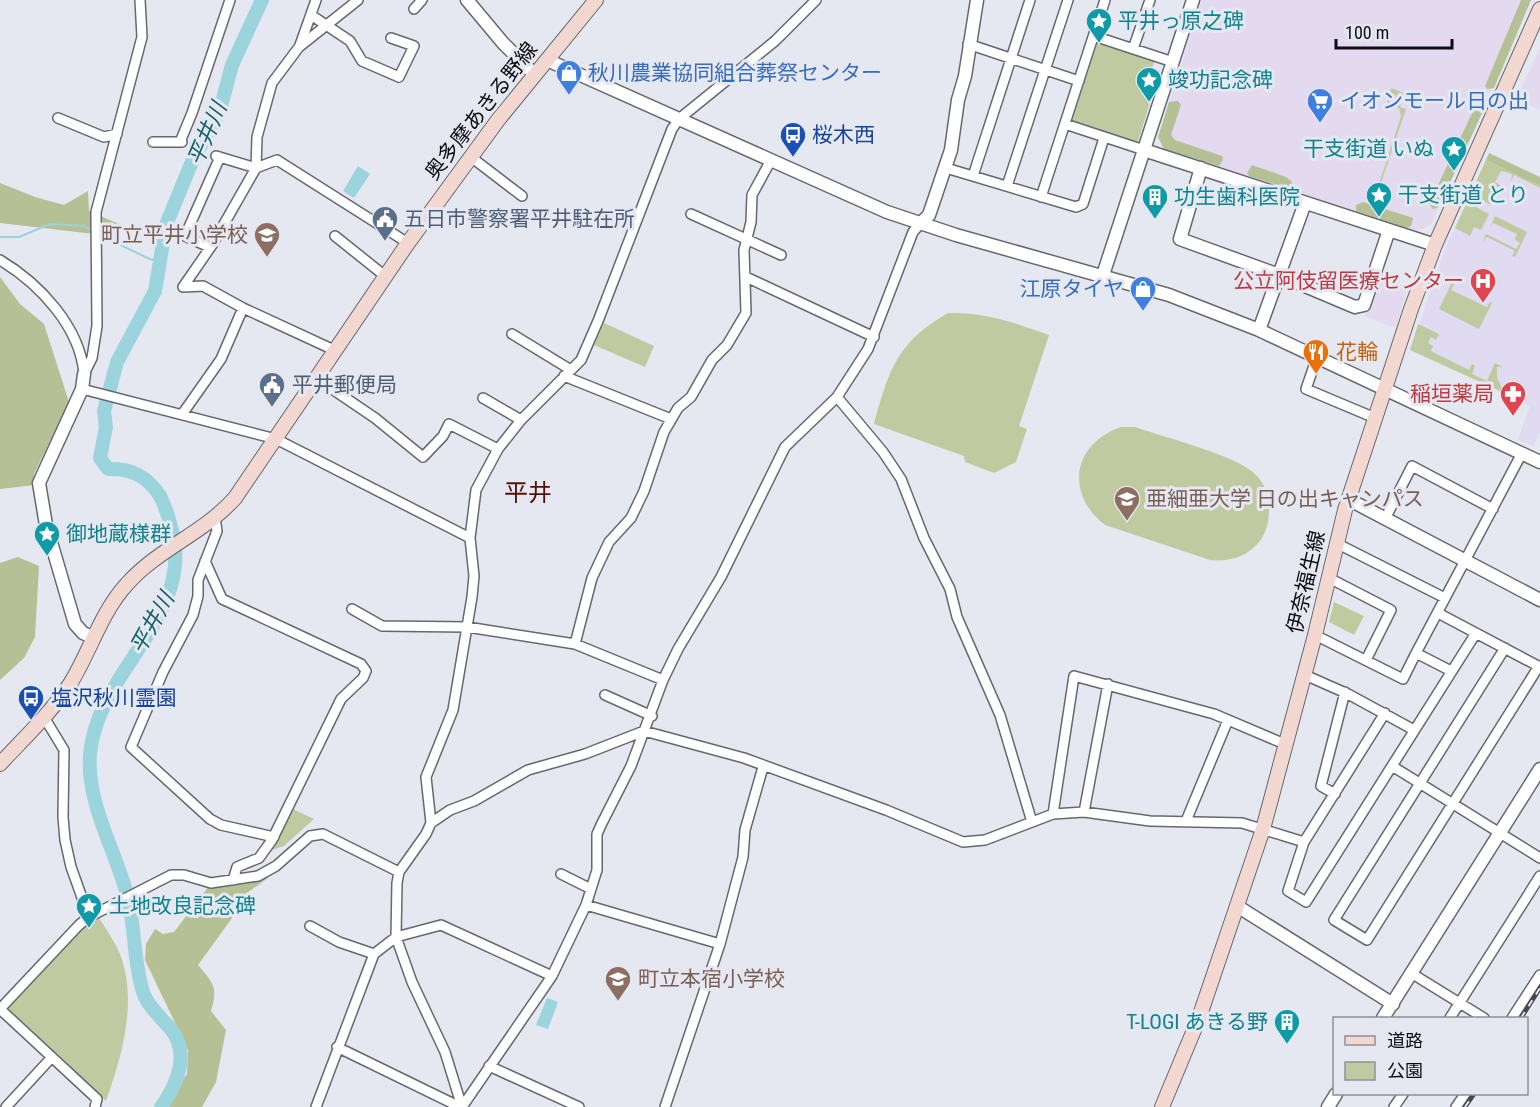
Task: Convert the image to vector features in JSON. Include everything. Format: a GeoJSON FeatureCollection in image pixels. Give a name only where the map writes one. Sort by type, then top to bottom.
{"type":"FeatureCollection","features":[{"type":"Feature","properties":{"kind":"main road","name":"奥多摩あきる野線"},"geometry":{"type":"LineString","coordinates":[[94,638],[126,584],[154,561],[215,519],[240,492],[408,243],[471,157],[596,0]]}},
{"type":"Feature","properties":{"kind":"main road","name":"伊奈福生線"},"geometry":{"type":"LineString","coordinates":[[1162,1107],[1199,1018],[1263,829],[1287,745],[1348,499],[1435,245],[1540,9]]}},
{"type":"Feature","properties":{"kind":"main road"},"geometry":{"type":"LineString","coordinates":[[0,764],[44,717],[69,685],[94,638]]}},
{"type":"Feature","properties":{"kind":"street"},"geometry":{"type":"LineString","coordinates":[[84,375],[92,358],[97,326],[96,212],[142,37],[140,0]]}},
{"type":"Feature","properties":{"kind":"street"},"geometry":{"type":"LineString","coordinates":[[153,142],[181,142],[230,0]]}},
{"type":"Feature","properties":{"kind":"street"},"geometry":{"type":"LineString","coordinates":[[299,47],[316,0]]}},
{"type":"Feature","properties":{"kind":"street"},"geometry":{"type":"LineString","coordinates":[[334,350],[243,308],[203,286],[183,287],[226,223],[255,168],[257,137],[272,83],[299,47],[358,0]]}},
{"type":"Feature","properties":{"kind":"street"},"geometry":{"type":"LineString","coordinates":[[414,9],[422,0]]}},
{"type":"Feature","properties":{"kind":"street"},"geometry":{"type":"LineString","coordinates":[[467,0],[503,43],[535,75]]}},
{"type":"Feature","properties":{"kind":"street"},"geometry":{"type":"LineString","coordinates":[[461,1107],[462,1100],[445,1052],[412,982],[396,938],[399,872],[426,834],[431,823],[426,777],[453,710],[474,576],[470,538],[476,490],[498,449],[521,420],[581,360],[672,129],[679,119],[776,41],[816,0]]}},
{"type":"Feature","properties":{"kind":"street"},"geometry":{"type":"LineString","coordinates":[[461,1107],[552,976],[586,905],[597,870],[597,834],[631,766],[652,716],[663,680],[721,577],[785,447],[837,397],[874,337],[913,232],[929,215],[946,168],[958,100],[965,76],[968,44],[977,0]]}},
{"type":"Feature","properties":{"kind":"street"},"geometry":{"type":"LineString","coordinates":[[973,176],[1030,0]]}},
{"type":"Feature","properties":{"kind":"street"},"geometry":{"type":"LineString","coordinates":[[1007,186],[1068,0]]}},
{"type":"Feature","properties":{"kind":"street"},"geometry":{"type":"LineString","coordinates":[[1041,197],[1105,0]]}},
{"type":"Feature","properties":{"kind":"street"},"geometry":{"type":"LineString","coordinates":[[1134,49],[1150,0]]}},
{"type":"Feature","properties":{"kind":"street"},"geometry":{"type":"LineString","coordinates":[[1103,275],[1193,0]]}},
{"type":"Feature","properties":{"kind":"street"},"geometry":{"type":"LineString","coordinates":[[311,15],[350,41],[362,61],[399,77],[414,46],[391,38]]}},
{"type":"Feature","properties":{"kind":"street"},"geometry":{"type":"LineString","coordinates":[[1094,36],[1173,62]]}},
{"type":"Feature","properties":{"kind":"street"},"geometry":{"type":"LineString","coordinates":[[968,44],[1079,81]]}},
{"type":"Feature","properties":{"kind":"street"},"geometry":{"type":"LineString","coordinates":[[547,60],[887,212],[920,224],[1168,295],[1259,330],[1540,462]]}},
{"type":"Feature","properties":{"kind":"street"},"geometry":{"type":"LineString","coordinates":[[58,118],[104,136],[117,134]]}},
{"type":"Feature","properties":{"kind":"street"},"geometry":{"type":"LineString","coordinates":[[1065,124],[1435,245]]}},
{"type":"Feature","properties":{"kind":"street"},"geometry":{"type":"LineString","coordinates":[[946,168],[1076,207],[1083,204],[1104,138]]}},
{"type":"Feature","properties":{"kind":"street"},"geometry":{"type":"LineString","coordinates":[[209,247],[185,236],[218,156],[255,168],[277,160],[408,243]]}},
{"type":"Feature","properties":{"kind":"street"},"geometry":{"type":"LineString","coordinates":[[471,157],[519,190]]}},
{"type":"Feature","properties":{"kind":"street"},"geometry":{"type":"LineString","coordinates":[[575,644],[592,578],[609,542],[632,518],[645,491],[664,432],[671,419],[691,397],[712,360],[737,330],[747,310],[744,250],[751,222],[752,195],[771,160]]}},
{"type":"Feature","properties":{"kind":"street"},"geometry":{"type":"LineString","coordinates":[[1201,168],[1180,239],[1361,307],[1364,305],[1389,230]]}},
{"type":"Feature","properties":{"kind":"street"},"geometry":{"type":"LineString","coordinates":[[1259,330],[1305,203]]}},
{"type":"Feature","properties":{"kind":"street"},"geometry":{"type":"LineString","coordinates":[[691,214],[781,255]]}},
{"type":"Feature","properties":{"kind":"street"},"geometry":{"type":"LineString","coordinates":[[335,236],[385,276]]}},
{"type":"Feature","properties":{"kind":"street"},"geometry":{"type":"LineString","coordinates":[[0,260],[32,285],[57,311],[78,347],[87,391],[42,473],[40,494],[55,558],[75,624],[83,633],[94,638]]}},
{"type":"Feature","properties":{"kind":"street"},"geometry":{"type":"LineString","coordinates":[[746,277],[874,337]]}},
{"type":"Feature","properties":{"kind":"street"},"geometry":{"type":"LineString","coordinates":[[183,413],[221,359],[243,308]]}},
{"type":"Feature","properties":{"kind":"street"},"geometry":{"type":"LineString","coordinates":[[512,334],[568,373],[671,419]]}},
{"type":"Feature","properties":{"kind":"street"},"geometry":{"type":"LineString","coordinates":[[1317,357],[1306,389],[1376,418]]}},
{"type":"Feature","properties":{"kind":"street"},"geometry":{"type":"LineString","coordinates":[[316,378],[375,418],[423,457],[443,436],[449,424],[498,449]]}},
{"type":"Feature","properties":{"kind":"street"},"geometry":{"type":"LineString","coordinates":[[87,391],[183,413],[276,439],[470,538]]}},
{"type":"Feature","properties":{"kind":"street"},"geometry":{"type":"LineString","coordinates":[[837,397],[883,452],[901,479],[924,538],[950,589],[957,617],[1000,715],[1032,822]]}},
{"type":"Feature","properties":{"kind":"street"},"geometry":{"type":"LineString","coordinates":[[483,398],[521,420]]}},
{"type":"Feature","properties":{"kind":"street"},"geometry":{"type":"LineString","coordinates":[[1315,635],[1403,679],[1522,453]]}},
{"type":"Feature","properties":{"kind":"street"},"geometry":{"type":"LineString","coordinates":[[1385,519],[1412,466],[1492,508]]}},
{"type":"Feature","properties":{"kind":"street"},"geometry":{"type":"LineString","coordinates":[[1348,499],[1540,600]]}},
{"type":"Feature","properties":{"kind":"street"},"geometry":{"type":"LineString","coordinates":[[215,519],[217,531],[198,580],[198,596],[193,615],[163,672],[131,747],[210,819],[221,825],[274,837]]}},
{"type":"Feature","properties":{"kind":"street"},"geometry":{"type":"LineString","coordinates":[[1336,543],[1445,598]]}},
{"type":"Feature","properties":{"kind":"street"},"geometry":{"type":"LineString","coordinates":[[205,561],[222,599],[365,668],[363,678],[341,699],[274,837],[258,858],[237,867],[233,880]]}},
{"type":"Feature","properties":{"kind":"street"},"geometry":{"type":"LineString","coordinates":[[1329,578],[1391,610],[1366,660]]}},
{"type":"Feature","properties":{"kind":"street"},"geometry":{"type":"LineString","coordinates":[[352,609],[382,626],[467,627],[575,644],[663,680]]}},
{"type":"Feature","properties":{"kind":"street"},"geometry":{"type":"LineString","coordinates":[[1438,613],[1505,648],[1540,667],[1367,940],[1334,920],[1505,648]]}},
{"type":"Feature","properties":{"kind":"street"},"geometry":{"type":"LineString","coordinates":[[1385,713],[1304,842],[1288,891],[1306,902],[1476,633]]}},
{"type":"Feature","properties":{"kind":"street"},"geometry":{"type":"LineString","coordinates":[[1416,653],[1451,671]]}},
{"type":"Feature","properties":{"kind":"street"},"geometry":{"type":"LineString","coordinates":[[1305,675],[1345,692],[1414,730]]}},
{"type":"Feature","properties":{"kind":"street"},"geometry":{"type":"LineString","coordinates":[[1053,814],[1074,676],[1228,720],[1287,745]]}},
{"type":"Feature","properties":{"kind":"street"},"geometry":{"type":"LineString","coordinates":[[1084,812],[1108,684]]}},
{"type":"Feature","properties":{"kind":"street"},"geometry":{"type":"LineString","coordinates":[[1335,794],[1321,786],[1345,692]]}},
{"type":"Feature","properties":{"kind":"street"},"geometry":{"type":"LineString","coordinates":[[605,695],[652,716]]}},
{"type":"Feature","properties":{"kind":"street"},"geometry":{"type":"LineString","coordinates":[[44,717],[64,750],[65,840],[71,867],[92,915]]}},
{"type":"Feature","properties":{"kind":"street"},"geometry":{"type":"LineString","coordinates":[[1186,821],[1228,720]]}},
{"type":"Feature","properties":{"kind":"street"},"geometry":{"type":"LineString","coordinates":[[431,823],[450,810],[474,801],[528,770],[585,754],[644,731],[717,749],[886,810],[963,842],[985,840],[1053,814],[1084,812],[1150,821],[1242,823],[1304,842]]}},
{"type":"Feature","properties":{"kind":"street"},"geometry":{"type":"LineString","coordinates":[[1392,766],[1540,858]]}},
{"type":"Feature","properties":{"kind":"street"},"geometry":{"type":"LineString","coordinates":[[665,1107],[720,944],[743,857],[745,830],[763,767]]}},
{"type":"Feature","properties":{"kind":"street"},"geometry":{"type":"LineString","coordinates":[[1384,1017],[1540,769]]}},
{"type":"Feature","properties":{"kind":"street"},"geometry":{"type":"LineString","coordinates":[[95,1107],[98,1099],[0,1009],[92,915],[149,885],[177,874],[212,883],[267,871],[310,836],[318,834],[327,835],[346,847],[399,872]]}},
{"type":"Feature","properties":{"kind":"street"},"geometry":{"type":"LineString","coordinates":[[561,874],[591,889]]}},
{"type":"Feature","properties":{"kind":"street"},"geometry":{"type":"LineString","coordinates":[[1451,1017],[1540,876]]}},
{"type":"Feature","properties":{"kind":"street"},"geometry":{"type":"LineString","coordinates":[[586,905],[720,944]]}},
{"type":"Feature","properties":{"kind":"street"},"geometry":{"type":"LineString","coordinates":[[1238,906],[1393,1004]]}},
{"type":"Feature","properties":{"kind":"street"},"geometry":{"type":"LineString","coordinates":[[316,1107],[374,954],[396,938],[441,925],[552,976]]}},
{"type":"Feature","properties":{"kind":"street"},"geometry":{"type":"LineString","coordinates":[[310,926],[339,942],[374,954]]}},
{"type":"Feature","properties":{"kind":"street"},"geometry":{"type":"LineString","coordinates":[[1412,974],[1482,1017]]}},
{"type":"Feature","properties":{"kind":"street"},"geometry":{"type":"LineString","coordinates":[[1513,1017],[1540,975]]}},
{"type":"Feature","properties":{"kind":"street"},"geometry":{"type":"LineString","coordinates":[[338,1047],[461,1107]]}},
{"type":"Feature","properties":{"kind":"street"},"geometry":{"type":"LineString","coordinates":[[6,1107],[52,1057]]}},
{"type":"Feature","properties":{"kind":"street"},"geometry":{"type":"LineString","coordinates":[[489,1066],[579,1107]]}},
{"type":"Feature","properties":{"kind":"shaded area","name":"イオンモール日の出"},"geometry":{"type":"Polygon","coordinates":[[[1202,0],[1531,0],[1431,225],[1417,231],[1164,149],[1158,137],[1202,0]]]}},
{"type":"Feature","properties":{"kind":"shaded area"},"geometry":{"type":"Polygon","coordinates":[[[1540,48],[1540,110],[1516,99],[1540,48]]]}},
{"type":"Feature","properties":{"kind":"shaded area","name":"公立阿伎留医療センター"},"geometry":{"type":"Polygon","coordinates":[[[1486,160],[1540,186],[1540,432],[1533,446],[1518,439],[1530,406],[1410,350],[1445,249],[1486,160]]]}},
{"type":"Feature","properties":{"kind":"shaded area"},"geometry":{"type":"Polygon","coordinates":[[[1379,277],[1408,287],[1396,326],[1392,327],[1365,316],[1379,277]]]}},
{"type":"Feature","properties":{"kind":"green space"},"geometry":{"type":"Polygon","coordinates":[[[1521,0],[1531,0],[1494,88],[1487,89],[1485,86],[1521,0]]]}},
{"type":"Feature","properties":{"kind":"green space"},"geometry":{"type":"Polygon","coordinates":[[[1099,41],[1155,60],[1152,68],[1160,71],[1138,141],[1135,144],[1072,123],[1070,120],[1095,43],[1099,41]]]}},
{"type":"Feature","properties":{"kind":"green space"},"geometry":{"type":"Polygon","coordinates":[[[1391,88],[1404,93],[1400,107],[1406,109],[1378,192],[1370,190],[1379,184],[1401,116],[1399,108],[1387,103],[1391,88]]]}},
{"type":"Feature","properties":{"kind":"green space"},"geometry":{"type":"Polygon","coordinates":[[[1178,101],[1181,105],[1171,135],[1175,140],[1222,156],[1223,160],[1219,166],[1164,149],[1158,137],[1169,102],[1178,101]]]}},
{"type":"Feature","properties":{"kind":"green space"},"geometry":{"type":"Polygon","coordinates":[[[1479,106],[1483,111],[1439,207],[1433,209],[1429,204],[1475,107],[1479,106]]]}},
{"type":"Feature","properties":{"kind":"green space"},"geometry":{"type":"Polygon","coordinates":[[[1489,153],[1540,177],[1540,186],[1486,160],[1489,153]]]}},
{"type":"Feature","properties":{"kind":"green space"},"geometry":{"type":"Polygon","coordinates":[[[1486,160],[1540,188],[1514,175],[1511,181],[1512,174],[1501,171],[1495,182],[1500,185],[1490,205],[1477,196],[1475,198],[1470,195],[1486,160]]]}},
{"type":"Feature","properties":{"kind":"green space"},"geometry":{"type":"Polygon","coordinates":[[[1252,165],[1286,177],[1292,182],[1289,189],[1249,176],[1247,173],[1252,165]]]}},
{"type":"Feature","properties":{"kind":"green space"},"geometry":{"type":"Polygon","coordinates":[[[0,183],[35,197],[64,205],[88,191],[89,211],[119,224],[120,237],[0,223],[0,183]]]}},
{"type":"Feature","properties":{"kind":"green space"},"geometry":{"type":"Polygon","coordinates":[[[1363,202],[1413,218],[1411,226],[1407,228],[1356,211],[1356,205],[1363,202]]]}},
{"type":"Feature","properties":{"kind":"green space"},"geometry":{"type":"Polygon","coordinates":[[[1467,202],[1489,214],[1481,230],[1474,227],[1470,236],[1455,228],[1467,202]]]}},
{"type":"Feature","properties":{"kind":"green space"},"geometry":{"type":"Polygon","coordinates":[[[1495,216],[1527,232],[1515,257],[1512,256],[1515,251],[1487,237],[1483,242],[1486,234],[1516,249],[1520,243],[1515,240],[1517,234],[1493,223],[1490,228],[1495,216]]]}},
{"type":"Feature","properties":{"kind":"green space"},"geometry":{"type":"Polygon","coordinates":[[[0,277],[20,304],[44,324],[69,402],[34,474],[35,485],[0,489],[0,277]]]}},
{"type":"Feature","properties":{"kind":"green space"},"geometry":{"type":"Polygon","coordinates":[[[1453,280],[1455,282],[1451,290],[1487,307],[1490,302],[1492,303],[1479,329],[1439,309],[1453,280]]]}},
{"type":"Feature","properties":{"kind":"green space"},"geometry":{"type":"Polygon","coordinates":[[[948,313],[988,316],[1049,335],[1019,426],[1027,429],[1016,462],[994,473],[965,462],[964,456],[874,424],[897,359],[917,335],[948,313]]]}},
{"type":"Feature","properties":{"kind":"green space"},"geometry":{"type":"Polygon","coordinates":[[[604,323],[654,346],[645,367],[594,345],[604,323]]]}},
{"type":"Feature","properties":{"kind":"green space"},"geometry":{"type":"Polygon","coordinates":[[[1418,324],[1439,334],[1436,340],[1431,337],[1428,343],[1433,346],[1431,351],[1469,370],[1472,364],[1475,366],[1472,374],[1487,381],[1495,363],[1503,367],[1497,367],[1497,378],[1502,388],[1508,384],[1510,386],[1507,394],[1410,350],[1418,324]]]}},
{"type":"Feature","properties":{"kind":"green space"},"geometry":{"type":"Polygon","coordinates":[[[1121,427],[1135,427],[1198,447],[1232,460],[1255,474],[1264,486],[1269,506],[1267,527],[1259,542],[1243,555],[1224,560],[1210,560],[1105,525],[1092,513],[1084,499],[1080,485],[1080,471],[1084,457],[1092,445],[1121,427]]]}},
{"type":"Feature","properties":{"kind":"green space"},"geometry":{"type":"Polygon","coordinates":[[[18,557],[39,566],[35,637],[24,658],[0,680],[0,563],[18,557]]]}},
{"type":"Feature","properties":{"kind":"green space"},"geometry":{"type":"Polygon","coordinates":[[[1334,602],[1364,616],[1354,635],[1329,622],[1334,602]]]}},
{"type":"Feature","properties":{"kind":"green space"},"geometry":{"type":"Polygon","coordinates":[[[293,809],[314,819],[284,846],[272,850],[293,809]]]}},
{"type":"Feature","properties":{"kind":"green space"},"geometry":{"type":"Polygon","coordinates":[[[258,870],[268,878],[244,895],[235,914],[198,965],[213,986],[211,1011],[226,1030],[216,1082],[202,1107],[162,1107],[187,1074],[188,1050],[145,960],[146,944],[155,929],[163,934],[174,932],[209,886],[258,870]]]}},
{"type":"Feature","properties":{"kind":"green space"},"geometry":{"type":"Polygon","coordinates":[[[99,918],[120,954],[128,990],[126,1028],[106,1101],[7,1010],[78,932],[99,918]]]}},
{"type":"Feature","properties":{"kind":"water"},"geometry":{"type":"Polygon","coordinates":[[[358,166],[370,174],[354,198],[343,191],[358,166]]]}},
{"type":"Feature","properties":{"kind":"water"},"geometry":{"type":"Polygon","coordinates":[[[547,998],[558,1002],[548,1029],[536,1025],[547,998]]]}},
{"type":"Feature","properties":{"kind":"waterway","name":"平井川"},"geometry":{"type":"LineString","coordinates":[[161,1107],[176,1079],[181,1058],[180,1048],[170,1028],[151,1006],[143,992],[129,902],[98,811],[90,773],[90,754],[96,724],[109,696],[158,617],[170,590],[175,561],[170,522],[162,500],[155,489],[144,478],[131,472],[108,469],[100,458],[106,427],[104,411],[117,362],[155,291],[166,225],[191,164],[220,110],[232,65],[262,0]]}},
{"type":"Feature","properties":{"kind":"waterway"},"geometry":{"type":"LineString","coordinates":[[0,237],[19,237],[50,224],[85,226],[92,231]]}},
{"type":"Feature","properties":{"kind":"waterway"},"geometry":{"type":"LineString","coordinates":[[99,235],[152,260],[160,257]]}},
{"type":"Feature","properties":{"kind":"railway"},"geometry":{"type":"LineString","coordinates":[[1522,1017],[1540,988]]}},
{"type":"Feature","properties":{"kind":"railway"},"geometry":{"type":"LineString","coordinates":[[1465,1107],[1473,1095]]}},
{"type":"Feature","properties":{"kind":"place","name":"平井っ原之碑"},"geometry":{"type":"Point","coordinates":[1099,44]}},
{"type":"Feature","properties":{"kind":"place","name":"秋川農業協同組合葬祭センター"},"geometry":{"type":"Point","coordinates":[569,96]}},
{"type":"Feature","properties":{"kind":"place","name":"竣功記念碑"},"geometry":{"type":"Point","coordinates":[1149,103]}},
{"type":"Feature","properties":{"kind":"place","name":"イオンモール日の出"},"geometry":{"type":"Point","coordinates":[1320,124]}},
{"type":"Feature","properties":{"kind":"place","name":"桜木西"},"geometry":{"type":"Point","coordinates":[793,158]}},
{"type":"Feature","properties":{"kind":"place","name":"干支街道 いぬ"},"geometry":{"type":"Point","coordinates":[1454,172]}},
{"type":"Feature","properties":{"kind":"place","name":"干支街道 とり"},"geometry":{"type":"Point","coordinates":[1379,218]}},
{"type":"Feature","properties":{"kind":"place","name":"功生歯科医院"},"geometry":{"type":"Point","coordinates":[1155,220]}},
{"type":"Feature","properties":{"kind":"place","name":"五日市警察署平井駐在所"},"geometry":{"type":"Point","coordinates":[385,242]}},
{"type":"Feature","properties":{"kind":"place","name":"町立平井小学校"},"geometry":{"type":"Point","coordinates":[267,258]}},
{"type":"Feature","properties":{"kind":"place","name":"公立阿伎留医療センター"},"geometry":{"type":"Point","coordinates":[1483,304]}},
{"type":"Feature","properties":{"kind":"place","name":"江原タイヤ"},"geometry":{"type":"Point","coordinates":[1143,312]}},
{"type":"Feature","properties":{"kind":"place","name":"花輪"},"geometry":{"type":"Point","coordinates":[1316,375]}},
{"type":"Feature","properties":{"kind":"place","name":"平井郵便局"},"geometry":{"type":"Point","coordinates":[272,408]}},
{"type":"Feature","properties":{"kind":"place","name":"稲垣薬局"},"geometry":{"type":"Point","coordinates":[1513,417]}},
{"type":"Feature","properties":{"kind":"place","name":"亜細亜大学 日の出キャンパス"},"geometry":{"type":"Point","coordinates":[1127,522]}},
{"type":"Feature","properties":{"kind":"place","name":"御地蔵様群"},"geometry":{"type":"Point","coordinates":[47,557]}},
{"type":"Feature","properties":{"kind":"place","name":"塩沢秋川霊園"},"geometry":{"type":"Point","coordinates":[31,721]}},
{"type":"Feature","properties":{"kind":"place","name":"土地改良記念碑"},"geometry":{"type":"Point","coordinates":[89,929]}},
{"type":"Feature","properties":{"kind":"place","name":"町立本宿小学校"},"geometry":{"type":"Point","coordinates":[618,1002]}},
{"type":"Feature","properties":{"kind":"place","name":"T-LOGI あきる野"},"geometry":{"type":"Point","coordinates":[1287,1045]}},
{"type":"Feature","properties":{"kind":"district","name":"平井"},"geometry":{"type":"Point","coordinates":[528,493]}}]}
